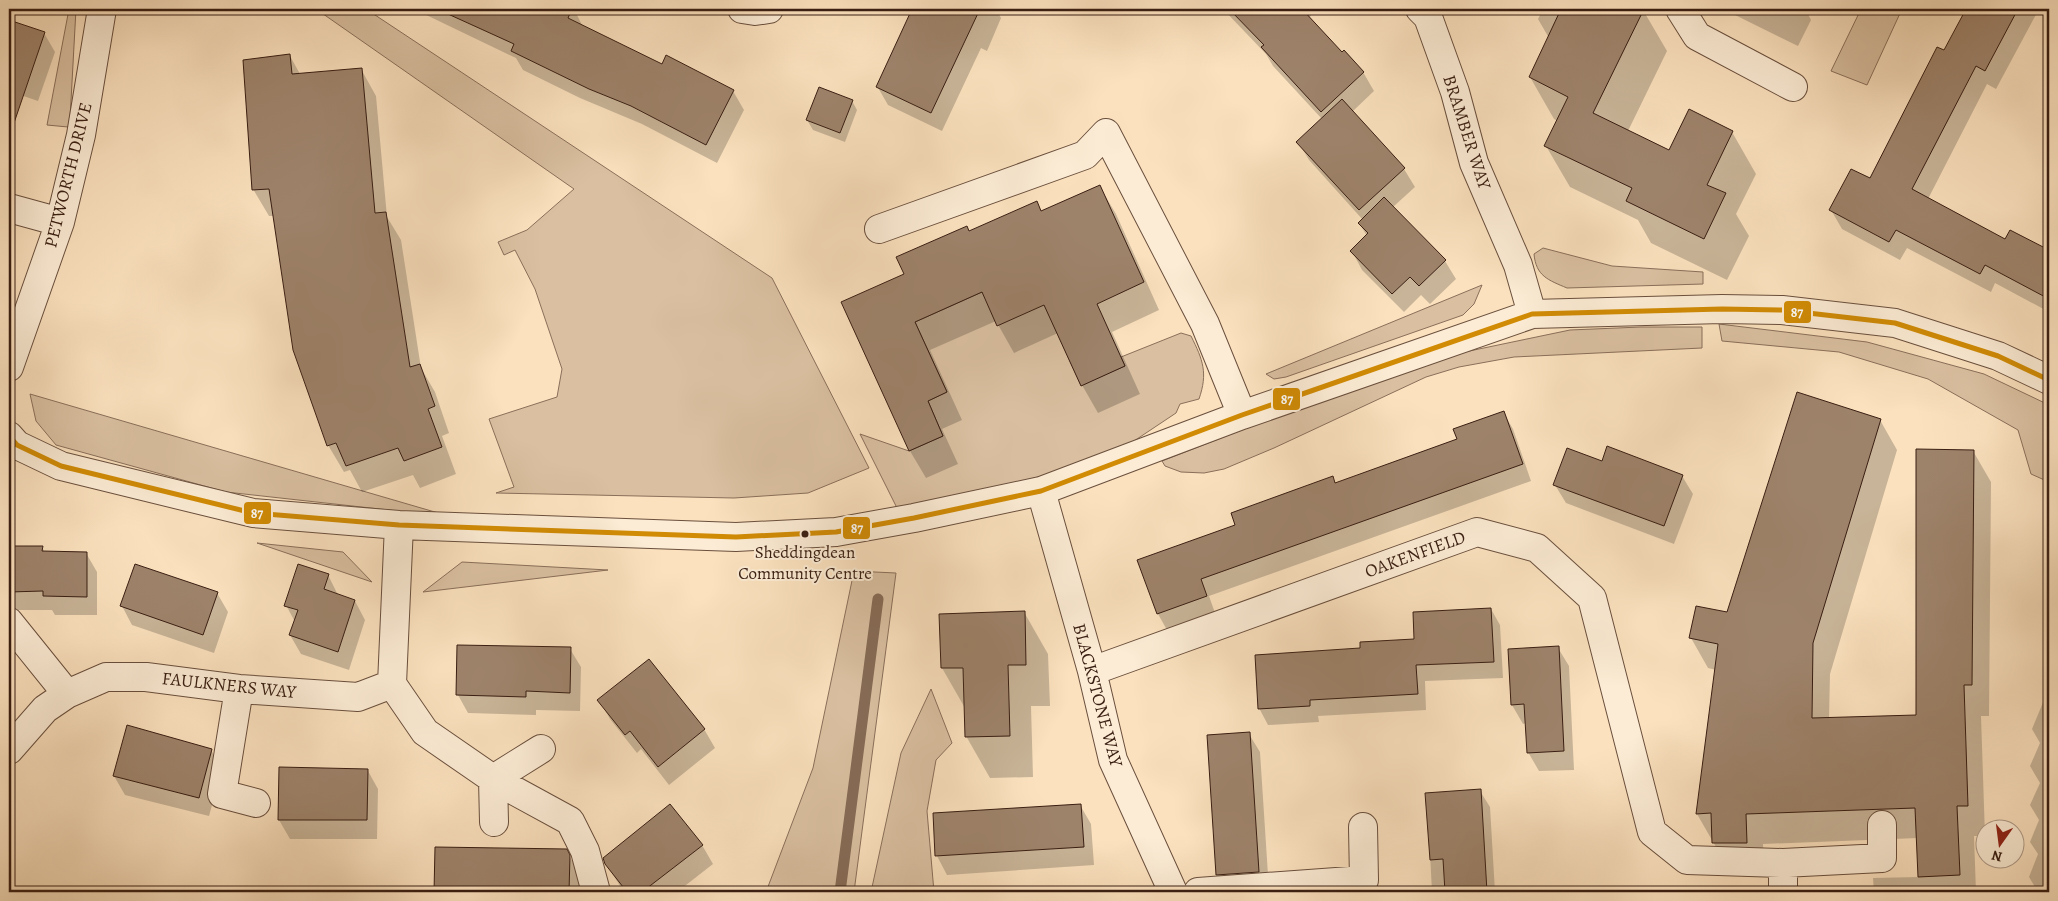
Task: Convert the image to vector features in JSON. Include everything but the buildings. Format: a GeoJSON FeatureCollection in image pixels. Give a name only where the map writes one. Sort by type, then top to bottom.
{"type":"FeatureCollection","features":[{"type":"Feature","properties":{"kind":"street","name":"PETWORTH DRIVE"},"geometry":{"type":"LineString","coordinates":[[9,366],[60,222],[81,135],[102,9]]}},
{"type":"Feature","properties":{"kind":"street"},"geometry":{"type":"LineString","coordinates":[[742,9],[755,11],[769,9]]}},
{"type":"Feature","properties":{"kind":"street"},"geometry":{"type":"LineString","coordinates":[[1680,9],[1697,36],[1793,87]]}},
{"type":"Feature","properties":{"kind":"street","name":"BRAMBER WAY"},"geometry":{"type":"LineString","coordinates":[[1429,11],[1455,92],[1474,163],[1518,265],[1532,314]]}},
{"type":"Feature","properties":{"kind":"street"},"geometry":{"type":"LineString","coordinates":[[879,229],[1085,155],[1106,133],[1204,324],[1242,415]]}},
{"type":"Feature","properties":{"kind":"street"},"geometry":{"type":"LineString","coordinates":[[9,208],[60,222]]}},
{"type":"Feature","properties":{"kind":"street"},"geometry":{"type":"LineString","coordinates":[[9,436],[17,445],[61,466],[253,513],[399,525],[736,538],[836,532],[914,518],[1041,491],[1242,415],[1532,314],[1732,309],[1782,310],[1895,323],[1998,356],[2049,380]]}},
{"type":"Feature","properties":{"kind":"street","name":"BLACKSTONE WAY"},"geometry":{"type":"LineString","coordinates":[[1041,491],[1092,671],[1113,760],[1173,892]]}},
{"type":"Feature","properties":{"kind":"street"},"geometry":{"type":"LineString","coordinates":[[399,525],[392,684],[425,732],[493,779],[570,821],[585,851],[596,892]]}},
{"type":"Feature","properties":{"kind":"street","name":"OAKENFIELD"},"geometry":{"type":"LineString","coordinates":[[1092,671],[1477,532],[1537,548],[1592,598],[1652,832],[1687,860],[1783,863],[1882,858],[1882,825]]}},
{"type":"Feature","properties":{"kind":"street"},"geometry":{"type":"LineString","coordinates":[[9,622],[67,694]]}},
{"type":"Feature","properties":{"kind":"street","name":"FAULKNERS WAY"},"geometry":{"type":"LineString","coordinates":[[9,750],[45,709],[67,694],[106,677],[146,677],[239,688],[358,697],[392,684]]}},
{"type":"Feature","properties":{"kind":"street"},"geometry":{"type":"LineString","coordinates":[[239,688],[222,794],[256,803]]}},
{"type":"Feature","properties":{"kind":"street"},"geometry":{"type":"LineString","coordinates":[[493,779],[541,749]]}},
{"type":"Feature","properties":{"kind":"street"},"geometry":{"type":"LineString","coordinates":[[493,779],[494,822]]}},
{"type":"Feature","properties":{"kind":"street"},"geometry":{"type":"LineString","coordinates":[[1198,892],[1364,880],[1363,827]]}},
{"type":"Feature","properties":{"kind":"street"},"geometry":{"type":"LineString","coordinates":[[1783,863],[1783,892]]}},
{"type":"Feature","properties":{"kind":"shaded area"},"geometry":{"type":"Polygon","coordinates":[[[69,9],[76,9],[70,119],[68,127],[47,125],[69,9]]]}},
{"type":"Feature","properties":{"kind":"shaded area"},"geometry":{"type":"Polygon","coordinates":[[[316,9],[366,9],[772,278],[869,468],[808,493],[734,498],[496,493],[514,487],[489,419],[557,397],[562,369],[535,289],[515,250],[504,255],[498,242],[527,230],[574,189],[316,9]]]}},
{"type":"Feature","properties":{"kind":"shaded area"},"geometry":{"type":"Polygon","coordinates":[[[1861,9],[1902,9],[1867,85],[1831,71],[1861,9]]]}},
{"type":"Feature","properties":{"kind":"shaded area"},"geometry":{"type":"Polygon","coordinates":[[[1543,248],[1612,266],[1703,272],[1703,284],[1567,288],[1549,280],[1537,267],[1534,254],[1543,248]]]}},
{"type":"Feature","properties":{"kind":"shaded area"},"geometry":{"type":"Polygon","coordinates":[[[1482,285],[1474,304],[1463,315],[1286,377],[1274,379],[1266,374],[1482,285]]]}},
{"type":"Feature","properties":{"kind":"shaded area"},"geometry":{"type":"Polygon","coordinates":[[[982,292],[1044,304],[1081,385],[1125,366],[1121,357],[1181,333],[1191,336],[1199,352],[1204,374],[1199,399],[1180,404],[1176,413],[1122,449],[1049,474],[982,492],[897,508],[860,434],[909,451],[943,436],[928,401],[947,392],[915,322],[982,292]]]}},
{"type":"Feature","properties":{"kind":"shaded area"},"geometry":{"type":"Polygon","coordinates":[[[1719,324],[1867,342],[1984,374],[2049,405],[2049,482],[2031,474],[2018,430],[1928,379],[1839,352],[1722,341],[1719,324]]]}},
{"type":"Feature","properties":{"kind":"shaded area"},"geometry":{"type":"Polygon","coordinates":[[[1702,327],[1702,348],[1514,357],[1459,367],[1426,377],[1274,448],[1224,469],[1204,473],[1181,472],[1165,466],[1162,461],[1252,426],[1455,354],[1570,330],[1702,327]]]}},
{"type":"Feature","properties":{"kind":"shaded area"},"geometry":{"type":"Polygon","coordinates":[[[30,394],[452,517],[226,492],[56,445],[36,421],[30,394]]]}},
{"type":"Feature","properties":{"kind":"shaded area"},"geometry":{"type":"Polygon","coordinates":[[[257,543],[343,552],[372,582],[257,543]]]}},
{"type":"Feature","properties":{"kind":"shaded area"},"geometry":{"type":"Polygon","coordinates":[[[462,562],[608,570],[423,592],[462,562]]]}},
{"type":"Feature","properties":{"kind":"shaded area"},"geometry":{"type":"Polygon","coordinates":[[[854,571],[896,573],[854,892],[766,892],[813,768],[854,571]]]}},
{"type":"Feature","properties":{"kind":"shaded area"},"geometry":{"type":"Polygon","coordinates":[[[931,689],[952,743],[936,760],[927,811],[934,892],[871,892],[901,753],[931,689]]]}},
{"type":"Feature","properties":{"kind":"waterway"},"geometry":{"type":"LineString","coordinates":[[840,892],[878,599]]}},
{"type":"Feature","properties":{"kind":"transit line","name":"87"},"geometry":{"type":"LineString","coordinates":[[9,436],[17,445],[61,466],[253,513],[399,525],[736,537],[836,532],[914,518],[1041,491],[1242,415],[1532,314],[1722,309],[1782,310],[1895,323],[1998,356],[2049,380]]}},
{"type":"Feature","properties":{"kind":"place","name":"Sheddingdean Community Centre"},"geometry":{"type":"Point","coordinates":[805,534]}}]}
